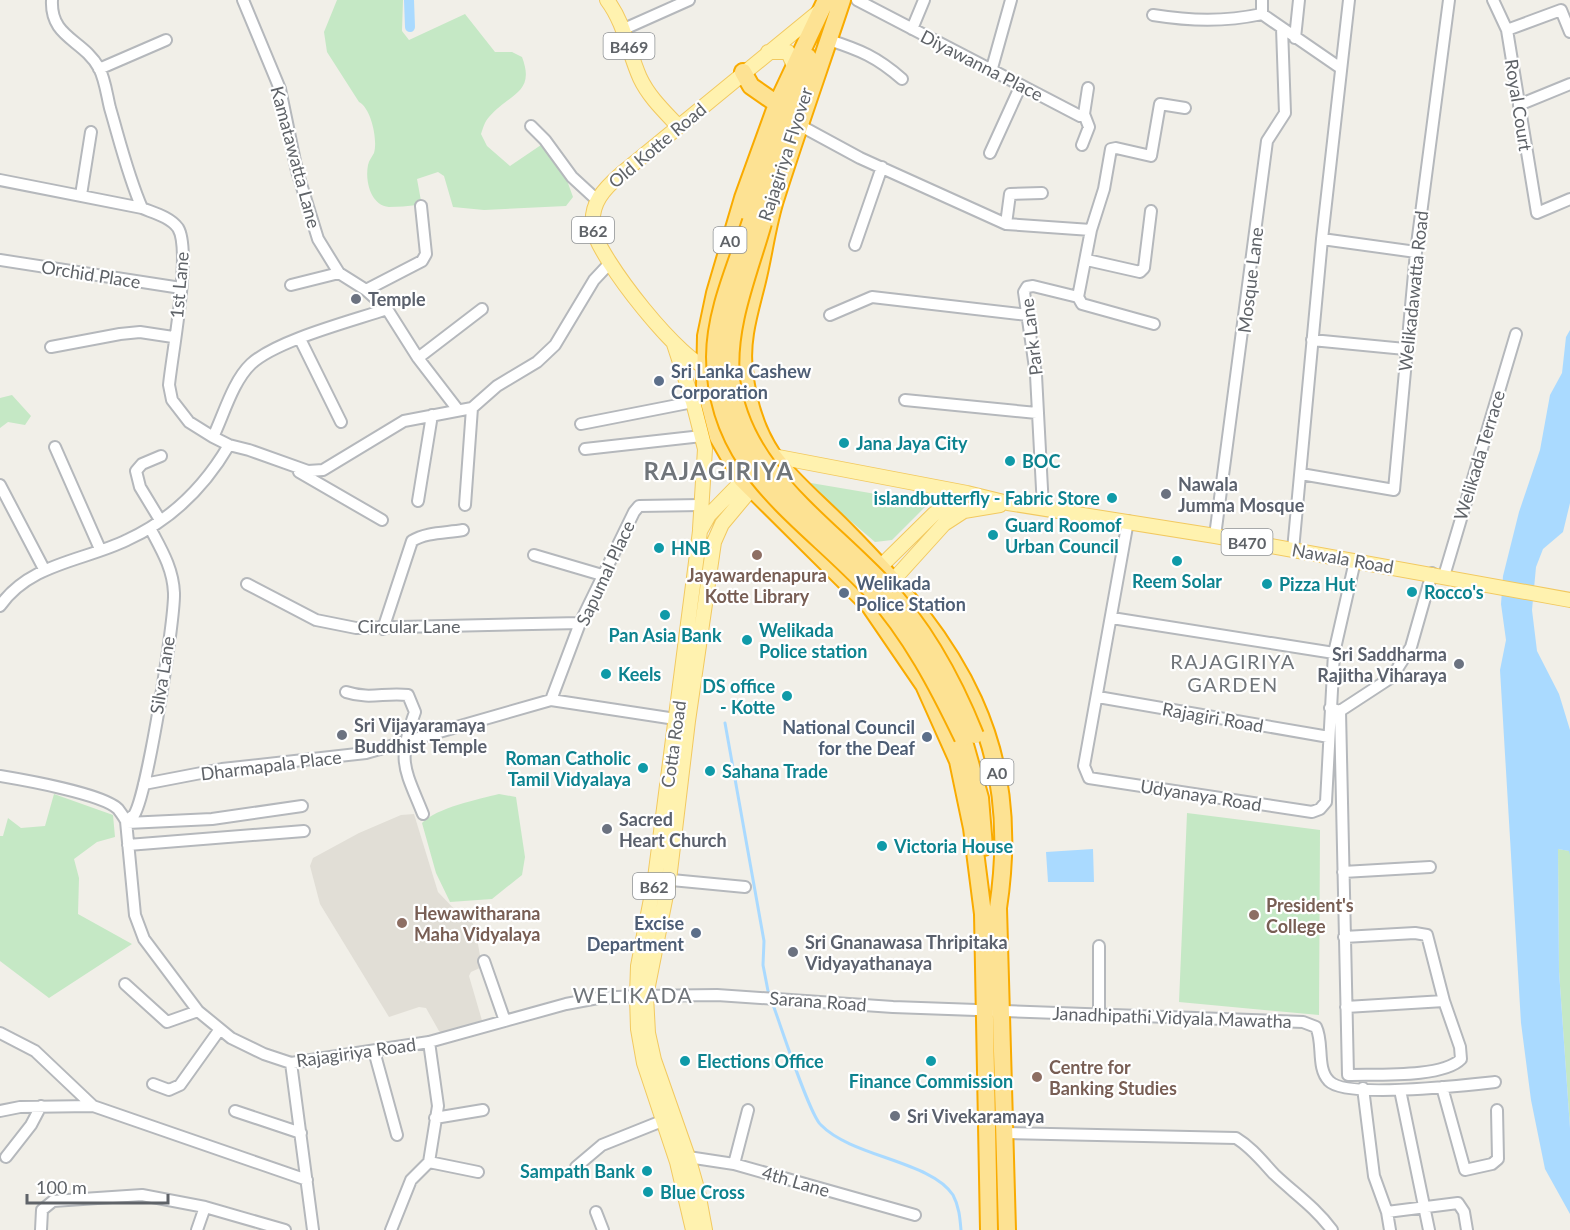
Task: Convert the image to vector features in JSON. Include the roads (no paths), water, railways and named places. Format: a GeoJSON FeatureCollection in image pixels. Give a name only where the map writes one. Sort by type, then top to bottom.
{"type":"FeatureCollection","features":[{"type":"Feature","properties":{"kind":"highway","name":"A0"},"geometry":{"type":"LineString","coordinates":[[841,0],[775,199],[745,332],[743,368],[753,415],[773,456],[910,598],[956,666],[981,716],[1001,791],[1004,869],[991,911]]}},
{"type":"Feature","properties":{"kind":"highway","name":"Rajagiriya Flyover"},"geometry":{"type":"LineString","coordinates":[[841,0],[805,88],[735,319],[730,363],[734,396],[745,432],[769,471],[894,596],[932,647],[952,682],[975,735],[988,780],[994,823],[991,911]]}},
{"type":"Feature","properties":{"kind":"highway","name":"A0"},"geometry":{"type":"LineString","coordinates":[[824,4],[777,104],[743,198],[715,293],[706,336],[705,386],[718,436],[746,485],[870,606],[924,685],[958,761],[991,911],[989,1230]]}},
{"type":"Feature","properties":{"kind":"highway","name":"Rajagiriya Flyover"},"geometry":{"type":"LineString","coordinates":[[824,4],[723,309],[716,350],[717,388],[733,440],[755,476],[872,591],[911,641],[941,692],[968,749],[980,798],[991,911]]}},
{"type":"Feature","properties":{"kind":"highway"},"geometry":{"type":"LineString","coordinates":[[744,72],[752,86],[777,104]]}},
{"type":"Feature","properties":{"kind":"highway"},"geometry":{"type":"LineString","coordinates":[[924,685],[908,641],[914,632],[922,632],[956,666]]}},
{"type":"Feature","properties":{"kind":"highway","name":"A0"},"geometry":{"type":"LineString","coordinates":[[992,1011],[1004,1132],[1007,1230]]}},
{"type":"Feature","properties":{"kind":"main road","name":"B469"},"geometry":{"type":"LineString","coordinates":[[607,0],[624,29],[640,77],[650,93],[678,126]]}},
{"type":"Feature","properties":{"kind":"main road","name":"Old Kotte Road"},"geometry":{"type":"LineString","coordinates":[[704,369],[674,344],[609,264],[594,236],[593,220],[597,200],[610,184],[824,4]]}},
{"type":"Feature","properties":{"kind":"main road"},"geometry":{"type":"LineString","coordinates":[[768,52],[788,52],[794,66]]}},
{"type":"Feature","properties":{"kind":"main road","name":"Old Kotte Road"},"geometry":{"type":"LineString","coordinates":[[674,344],[703,442],[700,533]]}},
{"type":"Feature","properties":{"kind":"main road"},"geometry":{"type":"LineString","coordinates":[[704,369],[743,368]]}},
{"type":"Feature","properties":{"kind":"main road"},"geometry":{"type":"LineString","coordinates":[[703,442],[705,386]]}},
{"type":"Feature","properties":{"kind":"main road"},"geometry":{"type":"LineString","coordinates":[[746,485],[773,456]]}},
{"type":"Feature","properties":{"kind":"main road","name":"Nawala Road"},"geometry":{"type":"LineString","coordinates":[[773,456],[1008,503],[1215,536],[1486,583],[1570,600]]}},
{"type":"Feature","properties":{"kind":"main road","name":"Cotta Road"},"geometry":{"type":"LineString","coordinates":[[693,1230],[682,1159],[638,1029],[641,996],[638,966],[662,879],[683,720],[700,533],[709,515],[746,485]]}},
{"type":"Feature","properties":{"kind":"main road","name":"Cotta Road"},"geometry":{"type":"LineString","coordinates":[[683,720],[716,538],[746,485]]}},
{"type":"Feature","properties":{"kind":"main road"},"geometry":{"type":"LineString","coordinates":[[856,592],[880,565],[934,514],[967,493]]}},
{"type":"Feature","properties":{"kind":"main road","name":"Nawala Road"},"geometry":{"type":"LineString","coordinates":[[870,606],[944,524],[964,511],[1008,503]]}},
{"type":"Feature","properties":{"kind":"main road"},"geometry":{"type":"LineString","coordinates":[[700,533],[716,538]]}},
{"type":"Feature","properties":{"kind":"main road","name":"Cotta Road"},"geometry":{"type":"LineString","coordinates":[[654,1078],[662,1121],[698,1192],[705,1230]]}},
{"type":"Feature","properties":{"kind":"street"},"geometry":{"type":"LineString","coordinates":[[52,0],[51,16],[57,28],[85,52],[99,69],[133,188],[142,208]]}},
{"type":"Feature","properties":{"kind":"street","name":"Kamatawatta Lane"},"geometry":{"type":"LineString","coordinates":[[243,0],[280,89],[297,171],[318,239],[339,273],[366,290],[387,309],[418,358],[458,410]]}},
{"type":"Feature","properties":{"kind":"street"},"geometry":{"type":"LineString","coordinates":[[624,29],[689,0]]}},
{"type":"Feature","properties":{"kind":"street","name":"Diyawanna Place"},"geometry":{"type":"LineString","coordinates":[[856,0],[992,68],[1080,116],[1084,114]]}},
{"type":"Feature","properties":{"kind":"street"},"geometry":{"type":"LineString","coordinates":[[912,29],[924,0]]}},
{"type":"Feature","properties":{"kind":"street"},"geometry":{"type":"LineString","coordinates":[[992,68],[1011,0]]}},
{"type":"Feature","properties":{"kind":"street"},"geometry":{"type":"LineString","coordinates":[[1262,0],[1262,14]]}},
{"type":"Feature","properties":{"kind":"street"},"geometry":{"type":"LineString","coordinates":[[1296,38],[1299,0]]}},
{"type":"Feature","properties":{"kind":"street"},"geometry":{"type":"LineString","coordinates":[[1293,550],[1339,67],[1349,0]]}},
{"type":"Feature","properties":{"kind":"street","name":"Welikadawatta Road"},"geometry":{"type":"LineString","coordinates":[[1301,474],[1394,490],[1405,349],[1449,0]]}},
{"type":"Feature","properties":{"kind":"street","name":"Royal Court"},"geometry":{"type":"LineString","coordinates":[[1493,0],[1507,30],[1537,213],[1570,199]]}},
{"type":"Feature","properties":{"kind":"street"},"geometry":{"type":"LineString","coordinates":[[1507,30],[1561,10],[1570,32]]}},
{"type":"Feature","properties":{"kind":"street"},"geometry":{"type":"LineString","coordinates":[[1153,15],[1196,21],[1234,20],[1262,14],[1339,67]]}},
{"type":"Feature","properties":{"kind":"street","name":"Mosque Lane"},"geometry":{"type":"LineString","coordinates":[[1215,536],[1267,141],[1286,113],[1282,28]]}},
{"type":"Feature","properties":{"kind":"street"},"geometry":{"type":"LineString","coordinates":[[99,69],[166,40]]}},
{"type":"Feature","properties":{"kind":"street"},"geometry":{"type":"LineString","coordinates":[[829,40],[879,59],[902,79]]}},
{"type":"Feature","properties":{"kind":"street"},"geometry":{"type":"LineString","coordinates":[[1519,105],[1570,84]]}},
{"type":"Feature","properties":{"kind":"street"},"geometry":{"type":"LineString","coordinates":[[990,153],[1021,85]]}},
{"type":"Feature","properties":{"kind":"street"},"geometry":{"type":"LineString","coordinates":[[1082,145],[1089,127],[1084,114],[1088,88]]}},
{"type":"Feature","properties":{"kind":"street"},"geometry":{"type":"LineString","coordinates":[[1154,324],[1082,304],[1078,297],[1091,230],[1104,189],[1111,149],[1116,148],[1152,156],[1160,104],[1185,108]]}},
{"type":"Feature","properties":{"kind":"street"},"geometry":{"type":"LineString","coordinates":[[531,126],[545,140],[572,177],[597,200]]}},
{"type":"Feature","properties":{"kind":"street"},"geometry":{"type":"LineString","coordinates":[[801,126],[1006,224],[1091,230]]}},
{"type":"Feature","properties":{"kind":"street"},"geometry":{"type":"LineString","coordinates":[[81,195],[91,132]]}},
{"type":"Feature","properties":{"kind":"street"},"geometry":{"type":"LineString","coordinates":[[855,245],[882,166]]}},
{"type":"Feature","properties":{"kind":"street","name":"1st Lane"},"geometry":{"type":"LineString","coordinates":[[0,180],[142,208],[163,216],[177,228],[183,243],[181,288],[173,337],[169,385],[172,400],[189,422],[213,437],[229,445],[288,465]]}},
{"type":"Feature","properties":{"kind":"street"},"geometry":{"type":"LineString","coordinates":[[1006,224],[1010,194],[1042,193]]}},
{"type":"Feature","properties":{"kind":"street"},"geometry":{"type":"LineString","coordinates":[[366,290],[422,261],[426,254],[421,206]]}},
{"type":"Feature","properties":{"kind":"street"},"geometry":{"type":"LineString","coordinates":[[1087,260],[1140,272],[1144,268],[1151,211]]}},
{"type":"Feature","properties":{"kind":"street"},"geometry":{"type":"LineString","coordinates":[[1322,239],[1416,252]]}},
{"type":"Feature","properties":{"kind":"street","name":"Orchid Place"},"geometry":{"type":"LineString","coordinates":[[0,260],[181,288]]}},
{"type":"Feature","properties":{"kind":"street"},"geometry":{"type":"LineString","coordinates":[[288,465],[309,471],[323,470],[404,421],[472,408],[497,386],[537,362],[555,345],[594,280],[609,264]]}},
{"type":"Feature","properties":{"kind":"street"},"geometry":{"type":"LineString","coordinates":[[291,285],[339,273]]}},
{"type":"Feature","properties":{"kind":"street","name":"Park Lane"},"geometry":{"type":"LineString","coordinates":[[1043,508],[1037,413],[1024,292],[1027,287],[1032,286],[1078,297]]}},
{"type":"Feature","properties":{"kind":"street"},"geometry":{"type":"LineString","coordinates":[[830,315],[872,297],[1028,315]]}},
{"type":"Feature","properties":{"kind":"street"},"geometry":{"type":"LineString","coordinates":[[213,437],[242,375],[252,363],[275,349],[300,339],[387,309]]}},
{"type":"Feature","properties":{"kind":"street"},"geometry":{"type":"LineString","coordinates":[[418,358],[482,309]]}},
{"type":"Feature","properties":{"kind":"street"},"geometry":{"type":"LineString","coordinates":[[51,347],[140,332],[173,337]]}},
{"type":"Feature","properties":{"kind":"street","name":"Welikada Terrace"},"geometry":{"type":"LineString","coordinates":[[1335,709],[1392,677],[1411,646],[1438,575],[1516,334]]}},
{"type":"Feature","properties":{"kind":"street"},"geometry":{"type":"LineString","coordinates":[[300,339],[341,422]]}},
{"type":"Feature","properties":{"kind":"street"},"geometry":{"type":"LineString","coordinates":[[1312,340],[1405,349]]}},
{"type":"Feature","properties":{"kind":"street"},"geometry":{"type":"LineString","coordinates":[[905,400],[1037,413]]}},
{"type":"Feature","properties":{"kind":"street"},"geometry":{"type":"LineString","coordinates":[[581,424],[693,402]]}},
{"type":"Feature","properties":{"kind":"street"},"geometry":{"type":"LineString","coordinates":[[465,505],[472,408]]}},
{"type":"Feature","properties":{"kind":"street"},"geometry":{"type":"LineString","coordinates":[[418,501],[432,415]]}},
{"type":"Feature","properties":{"kind":"street"},"geometry":{"type":"LineString","coordinates":[[585,449],[703,442]]}},
{"type":"Feature","properties":{"kind":"street"},"geometry":{"type":"LineString","coordinates":[[2,600],[44,569],[125,541],[150,528],[194,495],[214,471],[229,445]]}},
{"type":"Feature","properties":{"kind":"street"},"geometry":{"type":"LineString","coordinates":[[55,447],[100,549]]}},
{"type":"Feature","properties":{"kind":"street"},"geometry":{"type":"LineString","coordinates":[[160,520],[140,487],[136,471],[142,464],[161,456]]}},
{"type":"Feature","properties":{"kind":"street"},"geometry":{"type":"LineString","coordinates":[[288,465],[382,520]]}},
{"type":"Feature","properties":{"kind":"street"},"geometry":{"type":"LineString","coordinates":[[0,485],[44,569]]}},
{"type":"Feature","properties":{"kind":"street","name":"Sapumal Place"},"geometry":{"type":"LineString","coordinates":[[551,700],[580,623],[602,575],[639,506],[701,505]]}},
{"type":"Feature","properties":{"kind":"street","name":"Udyanaya Road"},"geometry":{"type":"LineString","coordinates":[[1128,521],[1084,766],[1089,778],[1312,812],[1320,809],[1326,802],[1329,737],[1335,709],[1334,653],[1355,561]]}},
{"type":"Feature","properties":{"kind":"street","name":"Silva Lane"},"geometry":{"type":"LineString","coordinates":[[127,822],[134,815],[144,784],[169,641],[174,594],[170,566],[150,528]]}},
{"type":"Feature","properties":{"kind":"street"},"geometry":{"type":"LineString","coordinates":[[383,629],[412,542],[427,534],[437,535],[463,530]]}},
{"type":"Feature","properties":{"kind":"street"},"geometry":{"type":"LineString","coordinates":[[534,555],[602,575]]}},
{"type":"Feature","properties":{"kind":"street","name":"Circular Lane"},"geometry":{"type":"LineString","coordinates":[[247,584],[316,620],[356,628],[580,623]]}},
{"type":"Feature","properties":{"kind":"street"},"geometry":{"type":"LineString","coordinates":[[1112,618],[1334,653]]}},
{"type":"Feature","properties":{"kind":"street"},"geometry":{"type":"LineString","coordinates":[[346,692],[364,698],[394,693],[408,695],[415,712],[404,743],[404,768],[423,814]]}},
{"type":"Feature","properties":{"kind":"street","name":"Rajagiri Road"},"geometry":{"type":"LineString","coordinates":[[1098,697],[1329,737]]}},
{"type":"Feature","properties":{"kind":"street","name":"Dharmapala Place"},"geometry":{"type":"LineString","coordinates":[[144,784],[222,769],[366,753],[522,706],[551,700],[683,720]]}},
{"type":"Feature","properties":{"kind":"street"},"geometry":{"type":"LineString","coordinates":[[1335,709],[1343,872],[1344,937],[1348,1075],[1420,1072],[1455,1066],[1461,1059],[1460,1047],[1444,1001],[1426,935],[1415,933],[1344,937]]}},
{"type":"Feature","properties":{"kind":"street"},"geometry":{"type":"LineString","coordinates":[[0,776],[36,782],[106,802],[117,808],[127,822],[212,819],[302,806]]}},
{"type":"Feature","properties":{"kind":"street","name":"Rajagiriya Road"},"geometry":{"type":"LineString","coordinates":[[127,822],[135,915],[144,939],[198,1011],[231,1038],[264,1054],[291,1063],[374,1051],[429,1042],[598,998],[641,996]]}},
{"type":"Feature","properties":{"kind":"street"},"geometry":{"type":"LineString","coordinates":[[128,845],[304,831]]}},
{"type":"Feature","properties":{"kind":"street"},"geometry":{"type":"LineString","coordinates":[[1343,872],[1430,867]]}},
{"type":"Feature","properties":{"kind":"street"},"geometry":{"type":"LineString","coordinates":[[662,879],[745,888]]}},
{"type":"Feature","properties":{"kind":"street"},"geometry":{"type":"LineString","coordinates":[[1099,946],[1099,1016]]}},
{"type":"Feature","properties":{"kind":"street"},"geometry":{"type":"LineString","coordinates":[[484,961],[505,1021]]}},
{"type":"Feature","properties":{"kind":"street"},"geometry":{"type":"LineString","coordinates":[[125,984],[167,1022],[198,1011]]}},
{"type":"Feature","properties":{"kind":"street","name":"Sarana Road"},"geometry":{"type":"LineString","coordinates":[[641,996],[757,997],[992,1011]]}},
{"type":"Feature","properties":{"kind":"street"},"geometry":{"type":"LineString","coordinates":[[1346,1007],[1444,1001]]}},
{"type":"Feature","properties":{"kind":"street","name":"Janadhipathi Vidyala Mawatha"},"geometry":{"type":"LineString","coordinates":[[992,1011],[1303,1022],[1316,1027],[1319,1032],[1323,1069],[1329,1081],[1339,1087],[1400,1090],[1495,1082]]}},
{"type":"Feature","properties":{"kind":"street"},"geometry":{"type":"LineString","coordinates":[[153,1084],[169,1089],[180,1085],[220,1029]]}},
{"type":"Feature","properties":{"kind":"street"},"geometry":{"type":"LineString","coordinates":[[0,1033],[35,1051],[93,1106]]}},
{"type":"Feature","properties":{"kind":"street"},"geometry":{"type":"LineString","coordinates":[[391,1230],[411,1180],[429,1162],[438,1106],[429,1042]]}},
{"type":"Feature","properties":{"kind":"street"},"geometry":{"type":"LineString","coordinates":[[374,1051],[397,1135]]}},
{"type":"Feature","properties":{"kind":"street"},"geometry":{"type":"LineString","coordinates":[[291,1063],[313,1230]]}},
{"type":"Feature","properties":{"kind":"street"},"geometry":{"type":"LineString","coordinates":[[1442,1087],[1466,1170],[1492,1164],[1498,1159],[1497,1110]]}},
{"type":"Feature","properties":{"kind":"street"},"geometry":{"type":"LineString","coordinates":[[1363,1088],[1374,1176],[1387,1212],[1390,1230]]}},
{"type":"Feature","properties":{"kind":"street"},"geometry":{"type":"LineString","coordinates":[[1400,1090],[1429,1230]]}},
{"type":"Feature","properties":{"kind":"street"},"geometry":{"type":"LineString","coordinates":[[6,1157],[41,1106]]}},
{"type":"Feature","properties":{"kind":"street"},"geometry":{"type":"LineString","coordinates":[[0,1111],[41,1106],[93,1106],[307,1180]]}},
{"type":"Feature","properties":{"kind":"street"},"geometry":{"type":"LineString","coordinates":[[435,1118],[483,1110]]}},
{"type":"Feature","properties":{"kind":"street"},"geometry":{"type":"LineString","coordinates":[[734,1164],[748,1110]]}},
{"type":"Feature","properties":{"kind":"street"},"geometry":{"type":"LineString","coordinates":[[235,1111],[301,1133]]}},
{"type":"Feature","properties":{"kind":"street"},"geometry":{"type":"LineString","coordinates":[[576,1167],[602,1145],[662,1121]]}},
{"type":"Feature","properties":{"kind":"street"},"geometry":{"type":"LineString","coordinates":[[1004,1132],[1236,1138],[1317,1209],[1332,1230]]}},
{"type":"Feature","properties":{"kind":"street","name":"4th Lane"},"geometry":{"type":"LineString","coordinates":[[682,1159],[734,1164],[915,1215]]}},
{"type":"Feature","properties":{"kind":"street"},"geometry":{"type":"LineString","coordinates":[[429,1162],[478,1172]]}},
{"type":"Feature","properties":{"kind":"street"},"geometry":{"type":"LineString","coordinates":[[41,1230],[42,1210],[53,1201],[142,1195],[205,1207],[285,1230]]}},
{"type":"Feature","properties":{"kind":"street"},"geometry":{"type":"LineString","coordinates":[[1387,1212],[1460,1205],[1467,1230]]}},
{"type":"Feature","properties":{"kind":"street"},"geometry":{"type":"LineString","coordinates":[[197,1230],[205,1207]]}},
{"type":"Feature","properties":{"kind":"street"},"geometry":{"type":"LineString","coordinates":[[596,1212],[603,1230]]}},
{"type":"Feature","properties":{"kind":"water"},"geometry":{"type":"Polygon","coordinates":[[[1570,330],[1570,503],[1563,532],[1543,549],[1536,567],[1532,610],[1537,651],[1559,694],[1570,730],[1570,855],[1569,851],[1558,849],[1559,971],[1570,1128],[1570,1214],[1545,1169],[1531,1100],[1521,1023],[1500,670],[1506,640],[1501,604],[1503,576],[1519,512],[1540,450],[1550,395],[1562,373],[1566,337],[1570,330]]]}},
{"type":"Feature","properties":{"kind":"water"},"geometry":{"type":"Polygon","coordinates":[[[1093,849],[1094,882],[1048,882],[1046,852],[1093,849]]]}},
{"type":"Feature","properties":{"kind":"waterway"},"geometry":{"type":"LineString","coordinates":[[409,0],[410,27]]}},
{"type":"Feature","properties":{"kind":"waterway"},"geometry":{"type":"LineString","coordinates":[[725,723],[764,941],[763,965],[769,996]]}},
{"type":"Feature","properties":{"kind":"waterway"},"geometry":{"type":"LineString","coordinates":[[772,1002],[802,1087],[821,1125],[852,1145],[910,1166],[942,1184],[955,1199],[961,1230]]}},
{"type":"Feature","properties":{"kind":"place","name":"Temple"},"geometry":{"type":"Point","coordinates":[356,299]}},
{"type":"Feature","properties":{"kind":"place","name":"Sri Lanka Cashew Corporation"},"geometry":{"type":"Point","coordinates":[659,381]}},
{"type":"Feature","properties":{"kind":"place","name":"Jana Jaya City"},"geometry":{"type":"Point","coordinates":[844,443]}},
{"type":"Feature","properties":{"kind":"place","name":"BOC"},"geometry":{"type":"Point","coordinates":[1010,461]}},
{"type":"Feature","properties":{"kind":"place","name":"Nawala Jumma Mosque"},"geometry":{"type":"Point","coordinates":[1166,494]}},
{"type":"Feature","properties":{"kind":"place","name":"islandbutterfly - Fabric Store"},"geometry":{"type":"Point","coordinates":[1112,498]}},
{"type":"Feature","properties":{"kind":"place","name":"Guard Roomof Urban Council"},"geometry":{"type":"Point","coordinates":[993,535]}},
{"type":"Feature","properties":{"kind":"place","name":"HNB"},"geometry":{"type":"Point","coordinates":[659,548]}},
{"type":"Feature","properties":{"kind":"place","name":"Jayawardenapura Kotte Library"},"geometry":{"type":"Point","coordinates":[757,555]}},
{"type":"Feature","properties":{"kind":"place","name":"Reem Solar"},"geometry":{"type":"Point","coordinates":[1177,561]}},
{"type":"Feature","properties":{"kind":"place","name":"Pizza Hut"},"geometry":{"type":"Point","coordinates":[1267,584]}},
{"type":"Feature","properties":{"kind":"place","name":"Rocco's"},"geometry":{"type":"Point","coordinates":[1412,592]}},
{"type":"Feature","properties":{"kind":"place","name":"Welikada Police Station"},"geometry":{"type":"Point","coordinates":[844,593]}},
{"type":"Feature","properties":{"kind":"place","name":"Pan Asia Bank"},"geometry":{"type":"Point","coordinates":[665,615]}},
{"type":"Feature","properties":{"kind":"place","name":"Welikada Police station"},"geometry":{"type":"Point","coordinates":[747,640]}},
{"type":"Feature","properties":{"kind":"place","name":"Sri Saddharma Rajitha Viharaya"},"geometry":{"type":"Point","coordinates":[1459,664]}},
{"type":"Feature","properties":{"kind":"place","name":"Keels"},"geometry":{"type":"Point","coordinates":[606,674]}},
{"type":"Feature","properties":{"kind":"place","name":"DS office - Kotte"},"geometry":{"type":"Point","coordinates":[787,696]}},
{"type":"Feature","properties":{"kind":"place","name":"Sri Vijayaramaya Buddhist Temple"},"geometry":{"type":"Point","coordinates":[342,735]}},
{"type":"Feature","properties":{"kind":"place","name":"National Council for the Deaf"},"geometry":{"type":"Point","coordinates":[927,737]}},
{"type":"Feature","properties":{"kind":"place","name":"Roman Catholic Tamil Vidyalaya"},"geometry":{"type":"Point","coordinates":[643,768]}},
{"type":"Feature","properties":{"kind":"place","name":"Sahana Trade"},"geometry":{"type":"Point","coordinates":[710,771]}},
{"type":"Feature","properties":{"kind":"place","name":"Sacred Heart Church"},"geometry":{"type":"Point","coordinates":[607,829]}},
{"type":"Feature","properties":{"kind":"place","name":"Victoria House"},"geometry":{"type":"Point","coordinates":[882,846]}},
{"type":"Feature","properties":{"kind":"place","name":"President's College"},"geometry":{"type":"Point","coordinates":[1254,915]}},
{"type":"Feature","properties":{"kind":"place","name":"Hewawitharana Maha Vidyalaya"},"geometry":{"type":"Point","coordinates":[402,923]}},
{"type":"Feature","properties":{"kind":"place","name":"Excise Department"},"geometry":{"type":"Point","coordinates":[696,933]}},
{"type":"Feature","properties":{"kind":"place","name":"Sri Gnanawasa Thripitaka Vidyayathanaya"},"geometry":{"type":"Point","coordinates":[793,952]}},
{"type":"Feature","properties":{"kind":"place","name":"Elections Office"},"geometry":{"type":"Point","coordinates":[685,1061]}},
{"type":"Feature","properties":{"kind":"place","name":"Finance Commission"},"geometry":{"type":"Point","coordinates":[931,1061]}},
{"type":"Feature","properties":{"kind":"place","name":"Centre for Banking Studies"},"geometry":{"type":"Point","coordinates":[1037,1077]}},
{"type":"Feature","properties":{"kind":"place","name":"Sri Vivekaramaya"},"geometry":{"type":"Point","coordinates":[895,1116]}},
{"type":"Feature","properties":{"kind":"place","name":"Sampath Bank"},"geometry":{"type":"Point","coordinates":[647,1171]}},
{"type":"Feature","properties":{"kind":"place","name":"Blue Cross"},"geometry":{"type":"Point","coordinates":[648,1192]}},
{"type":"Feature","properties":{"kind":"district","name":"RAJAGIRIYA"},"geometry":{"type":"Point","coordinates":[719,470]}},
{"type":"Feature","properties":{"kind":"district","name":"RAJAGIRIYA GARDEN"},"geometry":{"type":"Point","coordinates":[1233,672]}},
{"type":"Feature","properties":{"kind":"district","name":"WELIKADA"},"geometry":{"type":"Point","coordinates":[633,994]}}]}
